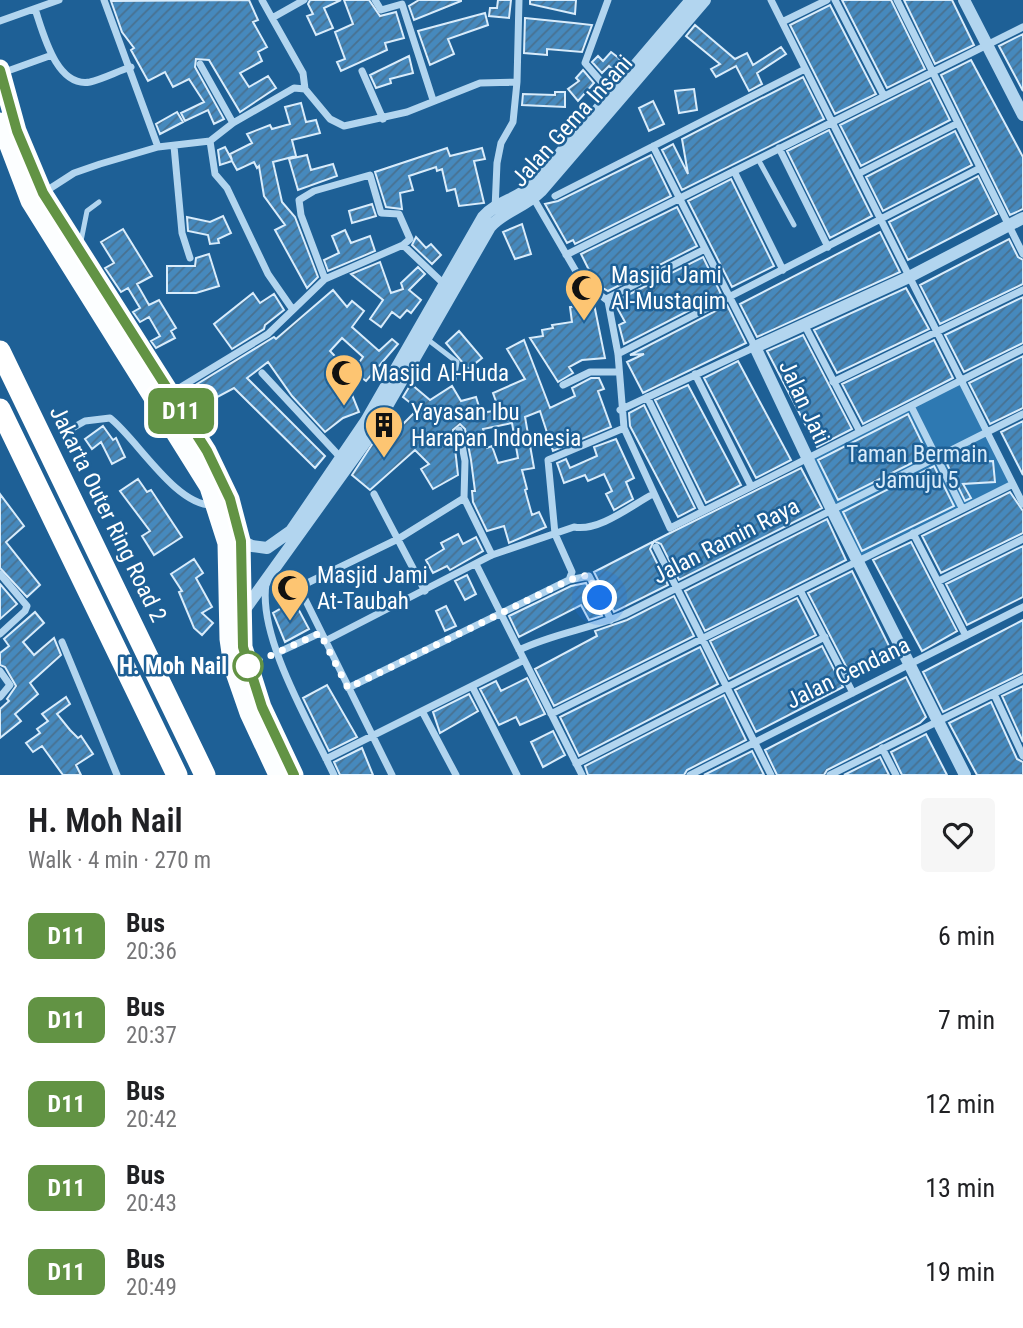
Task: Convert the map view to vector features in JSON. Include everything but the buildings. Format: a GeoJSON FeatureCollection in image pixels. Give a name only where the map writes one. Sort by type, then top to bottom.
{"type":"FeatureCollection","features":[{"type":"Feature","properties":{"kind":"highway"},"geometry":{"type":"LineString","coordinates":[[0,71],[17,131],[43,193],[221,477],[237,519],[241,541],[243,647],[251,678],[294,775]]}},
{"type":"Feature","properties":{"kind":"highway"},"geometry":{"type":"LineString","coordinates":[[0,122],[30,201],[193,459],[216,504],[227,544],[229,639],[233,667],[278,775]]}},
{"type":"Feature","properties":{"kind":"highway","name":"Jakarta Outer Ring Road 2"},"geometry":{"type":"LineString","coordinates":[[0,351],[205,775]]}},
{"type":"Feature","properties":{"kind":"highway"},"geometry":{"type":"LineString","coordinates":[[0,409],[177,775]]}},
{"type":"Feature","properties":{"kind":"street"},"geometry":{"type":"LineString","coordinates":[[0,21],[59,0]]}},
{"type":"Feature","properties":{"kind":"street"},"geometry":{"type":"LineString","coordinates":[[104,0],[131,67],[158,147]]}},
{"type":"Feature","properties":{"kind":"street"},"geometry":{"type":"LineString","coordinates":[[262,0],[303,73],[305,89],[337,125],[350,126],[407,112],[480,83],[517,82]]}},
{"type":"Feature","properties":{"kind":"street"},"geometry":{"type":"LineString","coordinates":[[272,18],[304,0]]}},
{"type":"Feature","properties":{"kind":"street"},"geometry":{"type":"LineString","coordinates":[[375,0],[381,10],[399,4],[403,6]]}},
{"type":"Feature","properties":{"kind":"street"},"geometry":{"type":"LineString","coordinates":[[403,6],[411,0]]}},
{"type":"Feature","properties":{"kind":"street"},"geometry":{"type":"LineString","coordinates":[[241,615],[288,554],[341,458],[376,404],[445,285],[496,211],[497,163],[501,143],[513,122],[519,0]]}},
{"type":"Feature","properties":{"kind":"street"},"geometry":{"type":"LineString","coordinates":[[608,0],[584,63],[611,93]]}},
{"type":"Feature","properties":{"kind":"street","name":"Jalan Gema Insani"},"geometry":{"type":"LineString","coordinates":[[531,194],[611,93],[691,0]]}},
{"type":"Feature","properties":{"kind":"street","name":"Jalan Gema Insani"},"geometry":{"type":"LineString","coordinates":[[496,211],[514,211],[531,194],[705,0]]}},
{"type":"Feature","properties":{"kind":"street"},"geometry":{"type":"LineString","coordinates":[[771,0],[1023,504]]}},
{"type":"Feature","properties":{"kind":"street"},"geometry":{"type":"LineString","coordinates":[[782,22],[827,0]]}},
{"type":"Feature","properties":{"kind":"street"},"geometry":{"type":"LineString","coordinates":[[835,0],[884,96]]}},
{"type":"Feature","properties":{"kind":"street"},"geometry":{"type":"LineString","coordinates":[[897,0],[1023,254]]}},
{"type":"Feature","properties":{"kind":"street"},"geometry":{"type":"LineString","coordinates":[[964,0],[1023,116]]}},
{"type":"Feature","properties":{"kind":"street"},"geometry":{"type":"LineString","coordinates":[[403,6],[433,100]]}},
{"type":"Feature","properties":{"kind":"street"},"geometry":{"type":"LineString","coordinates":[[34,9],[52,55],[68,74],[78,81],[89,82],[131,67]]}},
{"type":"Feature","properties":{"kind":"street"},"geometry":{"type":"LineString","coordinates":[[566,255],[1023,27]]}},
{"type":"Feature","properties":{"kind":"street"},"geometry":{"type":"LineString","coordinates":[[0,71],[52,55]]}},
{"type":"Feature","properties":{"kind":"street"},"geometry":{"type":"LineString","coordinates":[[200,64],[233,123]]}},
{"type":"Feature","properties":{"kind":"street"},"geometry":{"type":"LineString","coordinates":[[555,196],[805,69]]}},
{"type":"Feature","properties":{"kind":"street"},"geometry":{"type":"LineString","coordinates":[[362,71],[383,119]]}},
{"type":"Feature","properties":{"kind":"street"},"geometry":{"type":"LineString","coordinates":[[43,193],[87,168],[158,147],[210,141],[233,123],[294,88],[305,89]]}},
{"type":"Feature","properties":{"kind":"street"},"geometry":{"type":"LineString","coordinates":[[858,174],[958,123]]}},
{"type":"Feature","properties":{"kind":"street"},"geometry":{"type":"LineString","coordinates":[[210,141],[216,177],[227,188],[268,274],[293,310]]}},
{"type":"Feature","properties":{"kind":"street"},"geometry":{"type":"LineString","coordinates":[[174,146],[182,233],[190,258]]}},
{"type":"Feature","properties":{"kind":"street"},"geometry":{"type":"LineString","coordinates":[[620,410],[755,347],[653,146]]}},
{"type":"Feature","properties":{"kind":"street"},"geometry":{"type":"LineString","coordinates":[[779,148],[828,247]]}},
{"type":"Feature","properties":{"kind":"street"},"geometry":{"type":"LineString","coordinates":[[618,354],[980,168]]}},
{"type":"Feature","properties":{"kind":"street"},"geometry":{"type":"LineString","coordinates":[[734,171],[783,270]]}},
{"type":"Feature","properties":{"kind":"street"},"geometry":{"type":"LineString","coordinates":[[170,394],[253,344],[325,279],[403,245],[410,239],[399,214],[381,213],[370,175],[314,191],[303,196],[298,205],[325,279]]}},
{"type":"Feature","properties":{"kind":"street"},"geometry":{"type":"LineString","coordinates":[[531,194],[581,280],[606,299],[618,354],[620,410],[624,428],[670,528],[1023,349]]}},
{"type":"Feature","properties":{"kind":"street","name":"Jalan Jati"},"geometry":{"type":"LineString","coordinates":[[965,775],[832,510],[755,347],[909,277],[1023,218]]}},
{"type":"Feature","properties":{"kind":"street"},"geometry":{"type":"LineString","coordinates":[[241,541],[259,548],[275,544],[291,531],[371,433],[426,338],[477,238]]}},
{"type":"Feature","properties":{"kind":"street"},"geometry":{"type":"LineString","coordinates":[[403,245],[445,285]]}},
{"type":"Feature","properties":{"kind":"street"},"geometry":{"type":"LineString","coordinates":[[606,299],[705,249]]}},
{"type":"Feature","properties":{"kind":"street"},"geometry":{"type":"LineString","coordinates":[[833,382],[1023,290]]}},
{"type":"Feature","properties":{"kind":"street"},"geometry":{"type":"LineString","coordinates":[[805,326],[859,430]]}},
{"type":"Feature","properties":{"kind":"street"},"geometry":{"type":"LineString","coordinates":[[563,385],[590,372],[620,373]]}},
{"type":"Feature","properties":{"kind":"street"},"geometry":{"type":"LineString","coordinates":[[262,373],[341,458]]}},
{"type":"Feature","properties":{"kind":"street"},"geometry":{"type":"LineString","coordinates":[[695,374],[751,486]]}},
{"type":"Feature","properties":{"kind":"street"},"geometry":{"type":"LineString","coordinates":[[647,397],[703,510]]}},
{"type":"Feature","properties":{"kind":"street"},"geometry":{"type":"LineString","coordinates":[[911,406],[962,508]]}},
{"type":"Feature","properties":{"kind":"street","name":"Jalan Ramin Raya"},"geometry":{"type":"LineString","coordinates":[[519,650],[554,634],[611,620],[1023,414]]}},
{"type":"Feature","properties":{"kind":"street"},"geometry":{"type":"LineString","coordinates":[[69,430],[85,421],[110,418],[149,461],[189,496],[206,505],[216,504]]}},
{"type":"Feature","properties":{"kind":"street"},"geometry":{"type":"LineString","coordinates":[[569,580],[572,572],[555,534],[548,460],[624,428]]}},
{"type":"Feature","properties":{"kind":"street"},"geometry":{"type":"LineString","coordinates":[[459,430],[465,461],[464,498],[492,555]]}},
{"type":"Feature","properties":{"kind":"street"},"geometry":{"type":"LineString","coordinates":[[551,714],[802,592],[1013,484]]}},
{"type":"Feature","properties":{"kind":"street"},"geometry":{"type":"LineString","coordinates":[[374,494],[425,591]]}},
{"type":"Feature","properties":{"kind":"street"},"geometry":{"type":"LineString","coordinates":[[325,641],[492,555],[601,522],[653,494]]}},
{"type":"Feature","properties":{"kind":"street"},"geometry":{"type":"LineString","coordinates":[[392,775],[299,587],[398,539],[464,498]]}},
{"type":"Feature","properties":{"kind":"street"},"geometry":{"type":"LineString","coordinates":[[914,533],[966,636]]}},
{"type":"Feature","properties":{"kind":"street"},"geometry":{"type":"LineString","coordinates":[[939,582],[1023,539]]}},
{"type":"Feature","properties":{"kind":"street"},"geometry":{"type":"LineString","coordinates":[[275,544],[288,554]]}},
{"type":"Feature","properties":{"kind":"street"},"geometry":{"type":"LineString","coordinates":[[656,547],[771,775]]}},
{"type":"Feature","properties":{"kind":"street"},"geometry":{"type":"LineString","coordinates":[[477,564],[582,775]]}},
{"type":"Feature","properties":{"kind":"street"},"geometry":{"type":"LineString","coordinates":[[0,574],[27,606],[0,634]]}},
{"type":"Feature","properties":{"kind":"street"},"geometry":{"type":"LineString","coordinates":[[348,688],[569,580],[588,575],[611,620]]}},
{"type":"Feature","properties":{"kind":"street"},"geometry":{"type":"LineString","coordinates":[[267,583],[264,606],[267,625],[284,650],[331,756],[334,775]]}},
{"type":"Feature","properties":{"kind":"street"},"geometry":{"type":"LineString","coordinates":[[802,592],[853,693]]}},
{"type":"Feature","properties":{"kind":"street","name":"Jalan Cendana"},"geometry":{"type":"LineString","coordinates":[[690,775],[1023,607]]}},
{"type":"Feature","properties":{"kind":"street"},"geometry":{"type":"LineString","coordinates":[[284,650],[320,633]]}},
{"type":"Feature","properties":{"kind":"street"},"geometry":{"type":"LineString","coordinates":[[576,764],[825,637]]}},
{"type":"Feature","properties":{"kind":"street"},"geometry":{"type":"LineString","coordinates":[[62,642],[117,775]]}},
{"type":"Feature","properties":{"kind":"street"},"geometry":{"type":"LineString","coordinates":[[331,756],[524,660]]}},
{"type":"Feature","properties":{"kind":"street"},"geometry":{"type":"LineString","coordinates":[[0,671],[10,686],[0,697]]}},
{"type":"Feature","properties":{"kind":"street"},"geometry":{"type":"LineString","coordinates":[[830,775],[1023,679]]}},
{"type":"Feature","properties":{"kind":"street"},"geometry":{"type":"LineString","coordinates":[[472,686],[517,775]]}},
{"type":"Feature","properties":{"kind":"street"},"geometry":{"type":"LineString","coordinates":[[994,694],[1019,738],[1023,755]]}},
{"type":"Feature","properties":{"kind":"street"},"geometry":{"type":"LineString","coordinates":[[422,711],[456,775]]}},
{"type":"Feature","properties":{"kind":"street"},"geometry":{"type":"LineString","coordinates":[[882,748],[896,775]]}},
{"type":"Feature","properties":{"kind":"lane"},"geometry":{"type":"LineString","coordinates":[[758,159],[794,225]]}},
{"type":"Feature","properties":{"kind":"lane"},"geometry":{"type":"LineString","coordinates":[[78,249],[87,211],[99,202]]}},
{"type":"Feature","properties":{"kind":"lane"},"geometry":{"type":"LineString","coordinates":[[426,338],[457,362],[454,380]]}},
{"type":"Feature","properties":{"kind":"green space","name":"Taman Bermain Jamuju 5"},"geometry":{"type":"Polygon","coordinates":[[[961,380],[1013,484],[858,562],[807,459],[961,380]]]}},
{"type":"Feature","properties":{"kind":"bus line","name":"D11"},"geometry":{"type":"LineString","coordinates":[[0,70],[17,131],[43,193],[221,477],[237,519],[241,541],[243,647],[262,707],[294,775]]}},
{"type":"Feature","properties":{"kind":"place","name":"Masjid Jami Al-Mustaqim"},"geometry":{"type":"Point","coordinates":[584,322]}},
{"type":"Feature","properties":{"kind":"place","name":"Masjid Al-Huda"},"geometry":{"type":"Point","coordinates":[344,407]}},
{"type":"Feature","properties":{"kind":"place","name":"Yayasan Ibu Harapan Indonesia"},"geometry":{"type":"Point","coordinates":[384,459]}},
{"type":"Feature","properties":{"kind":"place","name":"Masjid Jami At-Taubah"},"geometry":{"type":"Point","coordinates":[290,622]}},
{"type":"Feature","properties":{"kind":"place","name":"H. Moh Nail"},"geometry":{"type":"Point","coordinates":[248,666]}},
{"type":"Feature","properties":{"kind":"route"},"geometry":{"type":"LineString","coordinates":[[248,666],[320,633],[348,688],[569,580],[588,575],[600,598]]}}]}
